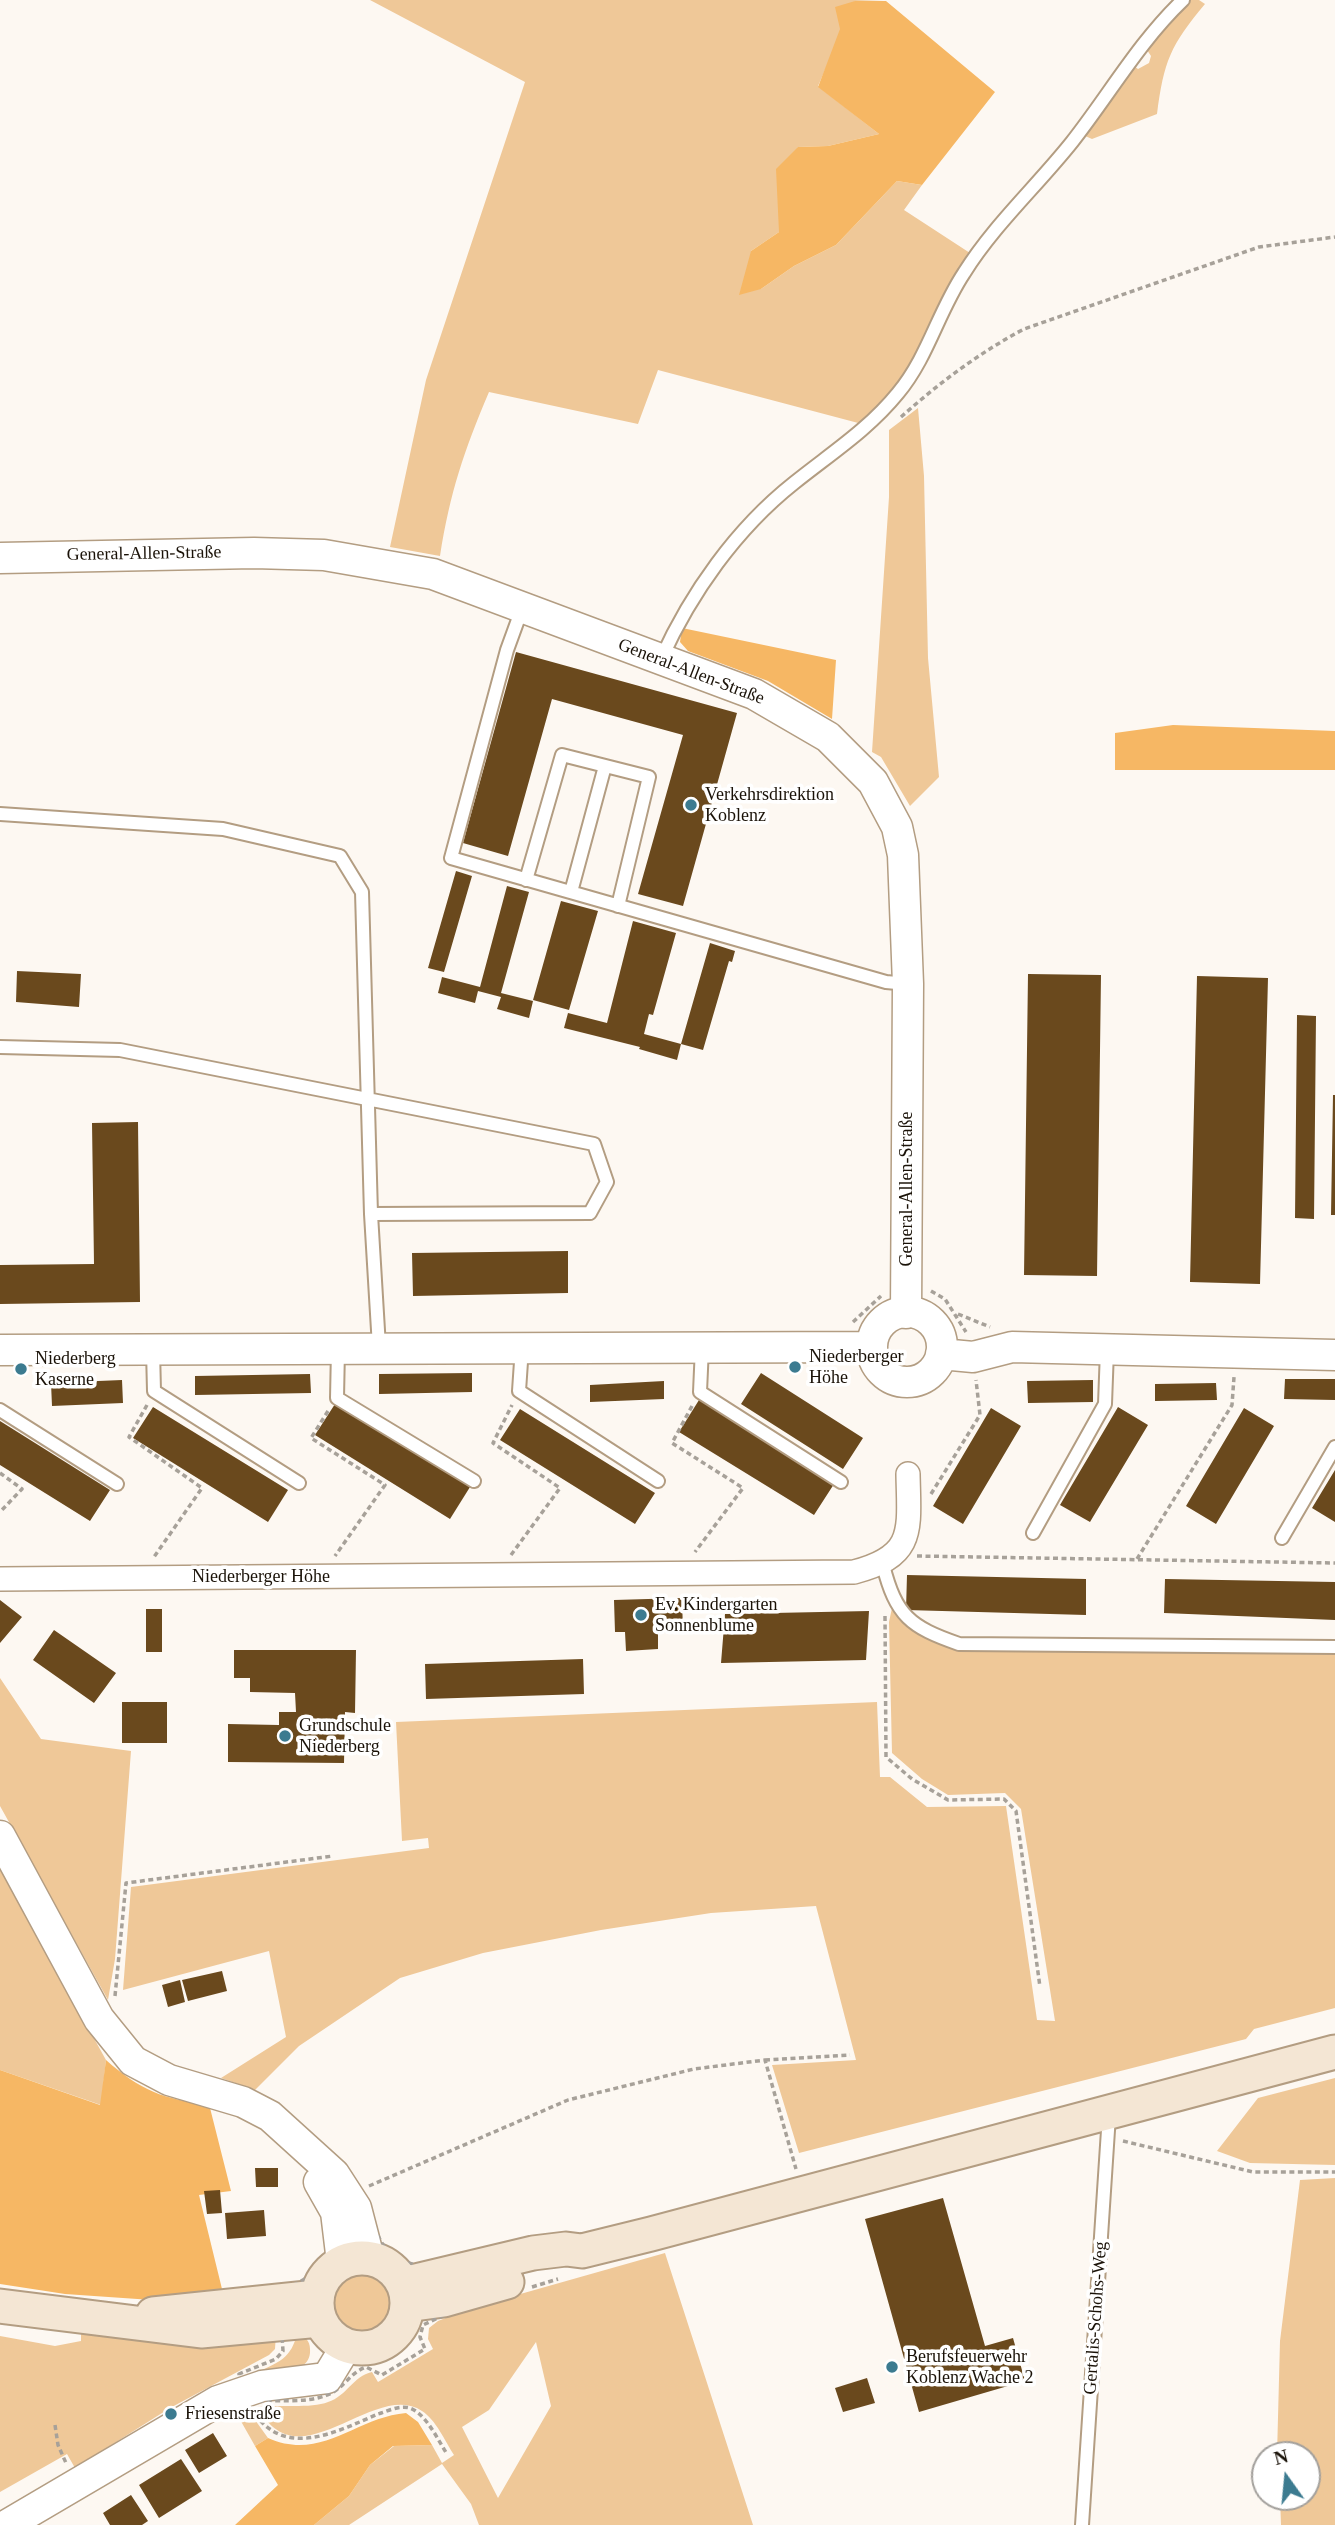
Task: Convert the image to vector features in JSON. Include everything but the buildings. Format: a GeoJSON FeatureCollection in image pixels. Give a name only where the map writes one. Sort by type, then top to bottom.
{"type":"FeatureCollection","features":[{"type":"Feature","properties":{"kind":"main road"},"geometry":{"type":"LineString","coordinates":[[405,2295],[444,2300],[539,2273],[570,2260],[582,2250],[803,2192],[1108,2124],[1335,2052]]}},
{"type":"Feature","properties":{"kind":"main road"},"geometry":{"type":"LineString","coordinates":[[356,2260],[390,2267],[405,2295],[405,2317],[391,2336],[370,2347],[347,2345],[331,2336],[319,2309],[325,2277],[356,2260]]}},
{"type":"Feature","properties":{"kind":"main road"},"geometry":{"type":"LineString","coordinates":[[0,2306],[201,2331],[319,2309]]}},
{"type":"Feature","properties":{"kind":"street","name":"General-Allen-Straße"},"geometry":{"type":"LineString","coordinates":[[0,558],[170,553],[324,555],[433,574],[754,694],[828,737],[873,782],[897,827],[903,855],[908,984],[906,1300]]}},
{"type":"Feature","properties":{"kind":"street"},"geometry":{"type":"LineString","coordinates":[[956,1347],[906,1300],[880,1326],[872,1347],[874,1357],[885,1374],[904,1382],[924,1378],[956,1347],[988,1339],[1012,1347],[1235,1354],[1335,1354]]}},
{"type":"Feature","properties":{"kind":"street"},"geometry":{"type":"LineString","coordinates":[[0,1349],[872,1347]]}},
{"type":"Feature","properties":{"kind":"street"},"geometry":{"type":"LineString","coordinates":[[889,1560],[909,1528],[908,1474]]}},
{"type":"Feature","properties":{"kind":"street","name":"Niederberger Höhe"},"geometry":{"type":"LineString","coordinates":[[0,1579],[854,1572],[889,1560]]}},
{"type":"Feature","properties":{"kind":"street"},"geometry":{"type":"LineString","coordinates":[[0,1836],[95,2011],[133,2061],[169,2080],[243,2102],[270,2116],[334,2174],[356,2208],[356,2260]]}},
{"type":"Feature","properties":{"kind":"street"},"geometry":{"type":"LineString","coordinates":[[305,2149],[356,2260]]}},
{"type":"Feature","properties":{"kind":"street"},"geometry":{"type":"LineString","coordinates":[[8,2525],[233,2395],[262,2386],[327,2378],[347,2345]]}},
{"type":"Feature","properties":{"kind":"lane"},"geometry":{"type":"LineString","coordinates":[[661,659],[696,592],[745,532],[787,489],[859,435],[905,384],[924,356],[942,313],[976,254],[1072,142],[1136,51],[1183,0]]}},
{"type":"Feature","properties":{"kind":"lane"},"geometry":{"type":"LineString","coordinates":[[523,606],[507,650],[452,858],[886,982],[908,984]]}},
{"type":"Feature","properties":{"kind":"lane"},"geometry":{"type":"LineString","coordinates":[[526,880],[562,755],[649,777],[618,906]]}},
{"type":"Feature","properties":{"kind":"lane"},"geometry":{"type":"LineString","coordinates":[[571,892],[604,766]]}},
{"type":"Feature","properties":{"kind":"lane"},"geometry":{"type":"LineString","coordinates":[[0,814],[223,829],[340,856],[362,892],[371,1214],[379,1347]]}},
{"type":"Feature","properties":{"kind":"lane"},"geometry":{"type":"LineString","coordinates":[[0,1047],[120,1050],[594,1144],[607,1182],[590,1213],[371,1214]]}},
{"type":"Feature","properties":{"kind":"lane"},"geometry":{"type":"LineString","coordinates":[[338,1347],[337,1398],[474,1481]]}},
{"type":"Feature","properties":{"kind":"lane"},"geometry":{"type":"LineString","coordinates":[[523,1347],[519,1391],[658,1482]]}},
{"type":"Feature","properties":{"kind":"lane"},"geometry":{"type":"LineString","coordinates":[[702,1347],[700,1392],[841,1482]]}},
{"type":"Feature","properties":{"kind":"lane"},"geometry":{"type":"LineString","coordinates":[[153,1349],[154,1391],[299,1483]]}},
{"type":"Feature","properties":{"kind":"lane"},"geometry":{"type":"LineString","coordinates":[[1033,1533],[1105,1404],[1107,1350]]}},
{"type":"Feature","properties":{"kind":"lane"},"geometry":{"type":"LineString","coordinates":[[0,1410],[117,1484]]}},
{"type":"Feature","properties":{"kind":"lane"},"geometry":{"type":"LineString","coordinates":[[1282,1538],[1335,1447]]}},
{"type":"Feature","properties":{"kind":"lane"},"geometry":{"type":"LineString","coordinates":[[889,1560],[889,1590],[897,1604],[922,1631],[959,1644],[1335,1647]]}},
{"type":"Feature","properties":{"kind":"lane","name":"Gertalis-Schohs-Weg"},"geometry":{"type":"LineString","coordinates":[[1082,2525],[1108,2124]]}},
{"type":"Feature","properties":{"kind":"path"},"geometry":{"type":"LineString","coordinates":[[897,420],[938,385],[994,345],[1024,329],[1246,251],[1292,240],[1335,237]]}},
{"type":"Feature","properties":{"kind":"path"},"geometry":{"type":"LineString","coordinates":[[845,1328],[872,1307],[886,1290],[906,1300],[934,1292],[945,1299],[956,1347],[981,1415],[930,1494]]}},
{"type":"Feature","properties":{"kind":"path"},"geometry":{"type":"LineString","coordinates":[[1136,1560],[1232,1405],[1235,1354]]}},
{"type":"Feature","properties":{"kind":"path"},"geometry":{"type":"LineString","coordinates":[[153,1577],[154,1556],[202,1488],[129,1437],[154,1391]]}},
{"type":"Feature","properties":{"kind":"path"},"geometry":{"type":"LineString","coordinates":[[509,1575],[511,1554],[560,1488],[493,1443],[519,1391]]}},
{"type":"Feature","properties":{"kind":"path"},"geometry":{"type":"LineString","coordinates":[[690,1574],[693,1555],[743,1488],[672,1443],[700,1392]]}},
{"type":"Feature","properties":{"kind":"path"},"geometry":{"type":"LineString","coordinates":[[334,1577],[335,1555],[385,1485],[311,1438],[337,1398]]}},
{"type":"Feature","properties":{"kind":"path"},"geometry":{"type":"LineString","coordinates":[[0,1473],[22,1489],[0,1512]]}},
{"type":"Feature","properties":{"kind":"path"},"geometry":{"type":"LineString","coordinates":[[889,1560],[1335,1563]]}},
{"type":"Feature","properties":{"kind":"path"},"geometry":{"type":"LineString","coordinates":[[889,1590],[884,1623],[886,1757],[912,1779],[948,1800],[1004,1799],[1016,1811],[1040,1987]]}},
{"type":"Feature","properties":{"kind":"path"},"geometry":{"type":"LineString","coordinates":[[95,2011],[114,2002],[119,1979],[126,1883],[333,1856]]}},
{"type":"Feature","properties":{"kind":"path"},"geometry":{"type":"LineString","coordinates":[[347,2195],[568,2100],[694,2069],[765,2060],[850,2054]]}},
{"type":"Feature","properties":{"kind":"path"},"geometry":{"type":"LineString","coordinates":[[765,2060],[803,2192]]}},
{"type":"Feature","properties":{"kind":"path"},"geometry":{"type":"LineString","coordinates":[[1108,2124],[1253,2172],[1335,2172]]}},
{"type":"Feature","properties":{"kind":"path"},"geometry":{"type":"LineString","coordinates":[[250,2402],[261,2422],[280,2437],[297,2438],[327,2435],[395,2408],[408,2407],[420,2414],[447,2454]]}},
{"type":"Feature","properties":{"kind":"path"},"geometry":{"type":"LineString","coordinates":[[55,2425],[58,2445],[78,2483]]}},
{"type":"Feature","properties":{"kind":"shaded area"},"geometry":{"type":"Polygon","coordinates":[[[370,0],[884,0],[855,1],[818,86],[879,134],[828,146],[798,147],[779,232],[751,251],[761,289],[794,266],[836,245],[897,181],[922,185],[904,210],[970,253],[955,276],[915,361],[862,424],[658,370],[638,424],[489,392],[459,472],[440,556],[390,547],[426,380],[525,82],[370,0]]]}},
{"type":"Feature","properties":{"kind":"shaded area"},"geometry":{"type":"Polygon","coordinates":[[[1189,0],[1199,0],[1205,4],[1170,55],[1157,114],[1092,139],[1083,135],[1134,66],[1138,69],[1149,63],[1151,56],[1147,50],[1189,0]]]}},
{"type":"Feature","properties":{"kind":"shaded area"},"geometry":{"type":"Polygon","coordinates":[[[855,1],[886,1],[995,92],[922,185],[897,181],[836,245],[794,266],[761,289],[739,295],[751,251],[779,232],[776,169],[798,147],[828,146],[879,134],[818,87],[840,29],[835,7],[855,1]]]}},
{"type":"Feature","properties":{"kind":"shaded area"},"geometry":{"type":"Polygon","coordinates":[[[918,408],[924,476],[928,658],[939,777],[910,806],[881,757],[872,752],[889,497],[889,430],[918,408]]]}},
{"type":"Feature","properties":{"kind":"shaded area"},"geometry":{"type":"Polygon","coordinates":[[[682,628],[836,660],[832,719],[768,681],[688,651],[680,642],[682,628]]]}},
{"type":"Feature","properties":{"kind":"shaded area"},"geometry":{"type":"Polygon","coordinates":[[[1173,725],[1335,731],[1335,770],[1115,770],[1115,733],[1173,725]]]}},
{"type":"Feature","properties":{"kind":"shaded area"},"geometry":{"type":"Polygon","coordinates":[[[892,1608],[912,1630],[959,1649],[1335,1654],[1335,2008],[1254,2029],[1246,2039],[799,2153],[772,2065],[856,2060],[816,1906],[711,1913],[601,1930],[483,1953],[400,1978],[299,2046],[255,2090],[221,2078],[286,2037],[269,1951],[123,1990],[131,1887],[429,1848],[428,1838],[402,1841],[396,1722],[877,1702],[880,1777],[890,1777],[927,1807],[1006,1806],[1037,2020],[1055,2021],[1021,1809],[1005,1793],[948,1795],[922,1779],[892,1753],[889,1622],[892,1608]]]}},
{"type":"Feature","properties":{"kind":"shaded area"},"geometry":{"type":"Polygon","coordinates":[[[0,1678],[41,1739],[131,1751],[115,1959],[108,2000],[0,1806],[0,1678]]]}},
{"type":"Feature","properties":{"kind":"shaded area"},"geometry":{"type":"Polygon","coordinates":[[[0,1869],[106,2060],[101,2105],[0,2070],[0,1869]]]}},
{"type":"Feature","properties":{"kind":"shaded area"},"geometry":{"type":"Polygon","coordinates":[[[106,2060],[130,2079],[153,2092],[179,2100],[209,2104],[231,2191],[199,2195],[222,2289],[152,2300],[65,2294],[0,2284],[0,2070],[100,2105],[106,2060]]]}},
{"type":"Feature","properties":{"kind":"shaded area"},"geometry":{"type":"Polygon","coordinates":[[[1335,2078],[1335,2165],[1250,2163],[1217,2151],[1258,2098],[1335,2078]]]}},
{"type":"Feature","properties":{"kind":"shaded area"},"geometry":{"type":"Polygon","coordinates":[[[1335,2178],[1335,2525],[1281,2525],[1280,2511],[1321,2511],[1321,2441],[1277,2441],[1280,2341],[1300,2180],[1335,2178]]]}},
{"type":"Feature","properties":{"kind":"shaded area"},"geometry":{"type":"Polygon","coordinates":[[[665,2253],[753,2525],[479,2525],[471,2504],[442,2464],[349,2525],[314,2525],[349,2496],[370,2465],[394,2446],[432,2445],[442,2463],[454,2455],[427,2415],[403,2405],[382,2408],[315,2434],[294,2436],[275,2428],[258,2407],[328,2402],[365,2374],[372,2372],[378,2382],[433,2349],[428,2339],[429,2328],[438,2321],[471,2308],[665,2253]],[[536,2342],[489,2410],[462,2427],[498,2498],[551,2406],[536,2342]]]}},
{"type":"Feature","properties":{"kind":"shaded area"},"geometry":{"type":"Polygon","coordinates":[[[356,2275],[368,2275],[378,2279],[386,2287],[390,2303],[386,2319],[378,2327],[368,2331],[356,2331],[346,2327],[338,2319],[334,2309],[334,2297],[338,2287],[346,2279],[356,2275]]]}},
{"type":"Feature","properties":{"kind":"shaded area"},"geometry":{"type":"Polygon","coordinates":[[[81,2329],[276,2333],[275,2349],[269,2355],[170,2408],[75,2468],[67,2454],[0,2492],[0,2336],[55,2346],[81,2341],[81,2329]]]}},
{"type":"Feature","properties":{"kind":"shaded area"},"geometry":{"type":"Polygon","coordinates":[[[297,2333],[306,2339],[310,2346],[309,2358],[305,2364],[290,2371],[255,2373],[283,2359],[292,2348],[297,2333]]]}},
{"type":"Feature","properties":{"kind":"shaded area"},"geometry":{"type":"Polygon","coordinates":[[[245,2406],[268,2438],[255,2446],[234,2409],[245,2406]]]}},
{"type":"Feature","properties":{"kind":"shaded area"},"geometry":{"type":"Polygon","coordinates":[[[406,2413],[418,2422],[432,2445],[393,2446],[370,2465],[349,2496],[314,2525],[235,2525],[278,2485],[255,2446],[268,2438],[287,2444],[322,2442],[388,2416],[406,2413]]]}},
{"type":"Feature","properties":{"kind":"place","name":"Verkehrsdirektion Koblenz"},"geometry":{"type":"Point","coordinates":[691,805]}},
{"type":"Feature","properties":{"kind":"place","name":"Niederberger Höhe"},"geometry":{"type":"Point","coordinates":[795,1367]}},
{"type":"Feature","properties":{"kind":"place","name":"Niederberg Kaserne"},"geometry":{"type":"Point","coordinates":[21,1369]}},
{"type":"Feature","properties":{"kind":"place","name":"Ev. Kindergarten Sonnenblume"},"geometry":{"type":"Point","coordinates":[641,1615]}},
{"type":"Feature","properties":{"kind":"place","name":"Grundschule Niederberg"},"geometry":{"type":"Point","coordinates":[285,1736]}},
{"type":"Feature","properties":{"kind":"place","name":"Berufsfeuerwehr Koblenz Wache 2"},"geometry":{"type":"Point","coordinates":[892,2367]}},
{"type":"Feature","properties":{"kind":"place","name":"Friesenstraße"},"geometry":{"type":"Point","coordinates":[171,2414]}}]}
